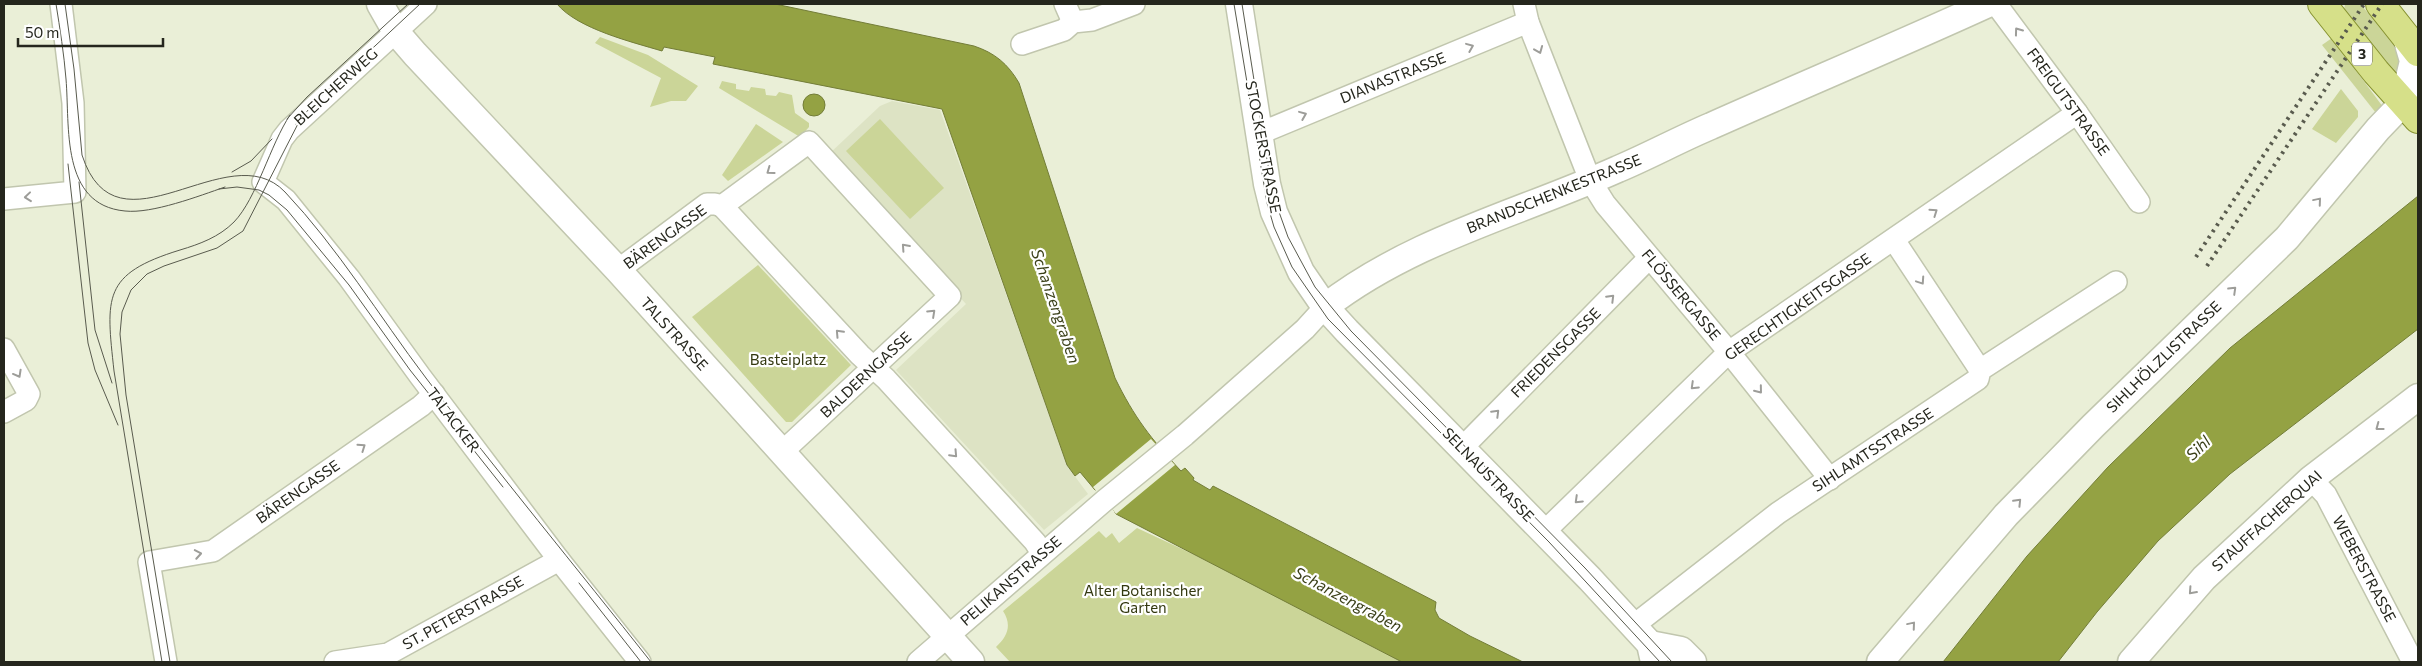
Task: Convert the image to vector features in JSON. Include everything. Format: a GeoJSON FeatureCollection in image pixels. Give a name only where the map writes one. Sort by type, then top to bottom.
{"type":"FeatureCollection","features":[{"type":"Feature","properties":{"kind":"main road","name":"3"},"geometry":{"type":"LineString","coordinates":[[2322,4],[2411,111]]}},
{"type":"Feature","properties":{"kind":"main road"},"geometry":{"type":"LineString","coordinates":[[2380,4],[2412,44]]}},
{"type":"Feature","properties":{"kind":"street"},"geometry":{"type":"LineString","coordinates":[[4,199],[75,192],[73,103],[60,4]]}},
{"type":"Feature","properties":{"kind":"street","name":"TALSTRASSE"},"geometry":{"type":"LineString","coordinates":[[380,4],[396,32],[618,270],[971,662]]}},
{"type":"Feature","properties":{"kind":"street","name":"BLEICHERWEG"},"geometry":{"type":"LineString","coordinates":[[262,182],[282,138],[302,117],[426,4]]}},
{"type":"Feature","properties":{"kind":"street"},"geometry":{"type":"LineString","coordinates":[[1022,44],[1064,30],[1069,13],[1092,20],[1134,4]]}},
{"type":"Feature","properties":{"kind":"street","name":"STOCKERSTRASSE"},"geometry":{"type":"LineString","coordinates":[[1239,4],[1267,184],[1282,234],[1301,272],[1325,308]]}},
{"type":"Feature","properties":{"kind":"street","name":"BRANDSCHENKESTRASSE"},"geometry":{"type":"LineString","coordinates":[[1164,452],[1306,329],[1325,308],[1350,288],[1389,265],[1438,242],[1590,180],[1988,4]]}},
{"type":"Feature","properties":{"kind":"street","name":"FREIGUTSTRASSE"},"geometry":{"type":"LineString","coordinates":[[1996,4],[2077,113],[2139,202]]}},
{"type":"Feature","properties":{"kind":"street","name":"DIANASTRASSE"},"geometry":{"type":"LineString","coordinates":[[1258,134],[1526,13]]}},
{"type":"Feature","properties":{"kind":"street","name":"FLÖSSERGASSE"},"geometry":{"type":"LineString","coordinates":[[1526,13],[1590,180],[1605,204],[1729,352],[1830,479]]}},
{"type":"Feature","properties":{"kind":"street","name":"SIHLHÖLZLISTRASSE"},"geometry":{"type":"LineString","coordinates":[[1880,662],[2006,515],[2093,426],[2287,238],[2378,130],[2411,111],[2412,44]]}},
{"type":"Feature","properties":{"kind":"street","name":"GERECHTIGKEITSGASSE"},"geometry":{"type":"LineString","coordinates":[[1544,532],[1729,352],[2077,113]]}},
{"type":"Feature","properties":{"kind":"street","name":"BÄRENGASSE"},"geometry":{"type":"LineString","coordinates":[[618,270],[707,204],[722,206],[810,142],[950,296]]}},
{"type":"Feature","properties":{"kind":"street","name":"TALACKER"},"geometry":{"type":"LineString","coordinates":[[262,182],[286,200],[349,278],[559,560],[640,662]]}},
{"type":"Feature","properties":{"kind":"street"},"geometry":{"type":"LineString","coordinates":[[722,206],[921,418],[1035,542],[1042,554]]}},
{"type":"Feature","properties":{"kind":"street"},"geometry":{"type":"LineString","coordinates":[[1894,240],[1980,370]]}},
{"type":"Feature","properties":{"kind":"street","name":"FRIEDENSGASSE"},"geometry":{"type":"LineString","coordinates":[[1462,448],[1649,258]]}},
{"type":"Feature","properties":{"kind":"street","name":"SIHLAMTSSTRASSE"},"geometry":{"type":"LineString","coordinates":[[1646,644],[1750,534],[1978,379],[1980,370],[2116,282]]}},
{"type":"Feature","properties":{"kind":"street","name":"BALDERNGASSE"},"geometry":{"type":"LineString","coordinates":[[781,453],[950,296]]}},
{"type":"Feature","properties":{"kind":"street","name":"SELNAUSTRASSE"},"geometry":{"type":"LineString","coordinates":[[1325,308],[1544,532],[1646,644]]}},
{"type":"Feature","properties":{"kind":"street"},"geometry":{"type":"LineString","coordinates":[[4,349],[29,394],[26,400],[4,412]]}},
{"type":"Feature","properties":{"kind":"street","name":"BÄRENGASSE"},"geometry":{"type":"LineString","coordinates":[[166,662],[150,562],[213,551],[421,406],[434,394]]}},
{"type":"Feature","properties":{"kind":"street","name":"STAUFFACHERQUAI"},"geometry":{"type":"LineString","coordinates":[[2131,662],[2204,578],[2311,479],[2418,397]]}},
{"type":"Feature","properties":{"kind":"street","name":"PELIKANSTRASSE"},"geometry":{"type":"LineString","coordinates":[[918,662],[1104,501],[1164,452]]}},
{"type":"Feature","properties":{"kind":"street","name":"WEBERSTRASSE"},"geometry":{"type":"LineString","coordinates":[[2311,479],[2326,495],[2413,662]]}},
{"type":"Feature","properties":{"kind":"street","name":"ST. PETERSTRASSE"},"geometry":{"type":"LineString","coordinates":[[335,662],[390,658],[559,560]]}},
{"type":"Feature","properties":{"kind":"street"},"geometry":{"type":"LineString","coordinates":[[1646,644],[1681,650],[1693,662]]}},
{"type":"Feature","properties":{"kind":"shaded area"},"geometry":{"type":"Polygon","coordinates":[[[892,101],[940,110],[1068,467],[1088,494],[1044,530],[896,370],[966,304],[829,154],[880,106],[892,101]]]}},
{"type":"Feature","properties":{"kind":"green space"},"geometry":{"type":"Polygon","coordinates":[[[2345,4],[2360,4],[2393,40],[2403,68],[2398,76],[2344,10],[2345,4]]]}},
{"type":"Feature","properties":{"kind":"green space"},"geometry":{"type":"Polygon","coordinates":[[[600,37],[648,55],[698,86],[686,101],[671,101],[650,107],[661,78],[595,43],[600,37]]]}},
{"type":"Feature","properties":{"kind":"green space"},"geometry":{"type":"Polygon","coordinates":[[[2332,38],[2383,107],[2376,113],[2322,45],[2332,38]]]}},
{"type":"Feature","properties":{"kind":"green space"},"geometry":{"type":"Polygon","coordinates":[[[722,81],[736,84],[736,89],[749,91],[751,87],[765,89],[766,95],[776,96],[779,92],[792,95],[795,113],[809,123],[809,127],[800,137],[719,88],[722,81]]]}},
{"type":"Feature","properties":{"kind":"green space"},"geometry":{"type":"Polygon","coordinates":[[[2341,89],[2358,111],[2358,117],[2336,143],[2312,129],[2341,89]]]}},
{"type":"Feature","properties":{"kind":"green space"},"geometry":{"type":"Polygon","coordinates":[[[880,119],[944,188],[910,219],[846,151],[880,119]]]}},
{"type":"Feature","properties":{"kind":"green space"},"geometry":{"type":"Polygon","coordinates":[[[756,124],[783,142],[728,181],[722,175],[756,124]]]}},
{"type":"Feature","properties":{"kind":"green space","name":"Basteiplatz"},"geometry":{"type":"Polygon","coordinates":[[[758,265],[851,365],[792,422],[786,422],[692,317],[758,265]]]}},
{"type":"Feature","properties":{"kind":"green space","name":"Alter Botanischer Garten"},"geometry":{"type":"Polygon","coordinates":[[[1137,528],[1212,563],[1402,662],[1010,662],[996,647],[1006,634],[1008,626],[1003,611],[1099,531],[1106,538],[1112,533],[1119,543],[1137,528]]]}},
{"type":"Feature","properties":{"kind":"water","name":"Schanzengraben"},"geometry":{"type":"Polygon","coordinates":[[[557,4],[775,4],[974,46],[995,56],[1010,70],[1019,83],[1115,378],[1136,416],[1181,471],[1185,468],[1194,478],[1193,480],[1210,490],[1213,486],[1436,602],[1435,610],[1439,618],[1470,636],[1523,662],[1402,662],[1116,514],[1101,489],[1095,490],[1080,472],[1075,476],[1067,465],[942,109],[713,64],[715,57],[664,47],[662,51],[606,34],[578,21],[557,4]]]}},
{"type":"Feature","properties":{"kind":"water"},"geometry":{"type":"Polygon","coordinates":[[[814,94],[822,97],[825,105],[822,113],[814,116],[806,113],[803,105],[806,97],[814,94]]]}},
{"type":"Feature","properties":{"kind":"water","name":"Sihl"},"geometry":{"type":"Polygon","coordinates":[[[2418,196],[2418,329],[2230,474],[2158,541],[2097,612],[2058,662],[1943,662],[2027,556],[2108,467],[2230,348],[2418,196]]]}},
{"type":"Feature","properties":{"kind":"pier"},"geometry":{"type":"Polygon","coordinates":[[[1151,439],[1175,465],[1116,514],[1099,491],[1097,492],[1093,487],[1151,439]]]}},
{"type":"Feature","properties":{"kind":"tram line"},"geometry":{"type":"LineString","coordinates":[[56,4],[65,70],[69,140],[79,179],[89,194],[104,206],[125,211],[136,211],[162,207],[225,187]]}},
{"type":"Feature","properties":{"kind":"tram line"},"geometry":{"type":"LineString","coordinates":[[65,4],[74,69],[82,155],[98,185],[120,198],[147,198],[234,176],[261,178],[285,192],[341,259],[409,355],[509,485],[651,662]]}},
{"type":"Feature","properties":{"kind":"tram line"},"geometry":{"type":"LineString","coordinates":[[287,119],[307,97],[408,4]]}},
{"type":"Feature","properties":{"kind":"tram line"},"geometry":{"type":"LineString","coordinates":[[296,124],[316,101],[420,4]]}},
{"type":"Feature","properties":{"kind":"tram line"},"geometry":{"type":"LineString","coordinates":[[1234,4],[1267,203],[1274,227],[1292,267],[1328,319],[1549,542],[1660,662]]}},
{"type":"Feature","properties":{"kind":"tram line"},"geometry":{"type":"LineString","coordinates":[[1242,4],[1274,198],[1288,237],[1315,287],[1351,331],[1585,568],[1672,662]]}},
{"type":"Feature","properties":{"kind":"tram line"},"geometry":{"type":"LineString","coordinates":[[162,662],[114,371],[111,346],[111,307],[115,292],[123,279],[136,269],[154,259],[209,239],[222,232],[234,222],[257,186],[276,141],[290,115]]}},
{"type":"Feature","properties":{"kind":"tram line"},"geometry":{"type":"LineString","coordinates":[[170,662],[126,395],[120,334],[122,312],[131,290],[147,274],[164,266],[217,248],[243,231],[301,118]]}},
{"type":"Feature","properties":{"kind":"tram line"},"geometry":{"type":"LineString","coordinates":[[232,172],[251,161],[272,139]]}},
{"type":"Feature","properties":{"kind":"tram line"},"geometry":{"type":"LineString","coordinates":[[68,164],[88,343],[95,370],[118,425]]}},
{"type":"Feature","properties":{"kind":"tram line"},"geometry":{"type":"LineString","coordinates":[[79,182],[95,330],[112,383]]}},
{"type":"Feature","properties":{"kind":"tram line"},"geometry":{"type":"LineString","coordinates":[[219,189],[237,187],[259,190],[269,195],[287,210],[349,285],[410,370],[503,487]]}},
{"type":"Feature","properties":{"kind":"tram line"},"geometry":{"type":"LineString","coordinates":[[579,583],[641,662]]}},
{"type":"Feature","properties":{"kind":"railway"},"geometry":{"type":"LineString","coordinates":[[2196,257],[2364,4]]}},
{"type":"Feature","properties":{"kind":"railway"},"geometry":{"type":"LineString","coordinates":[[2207,266],[2382,4]]}}]}
